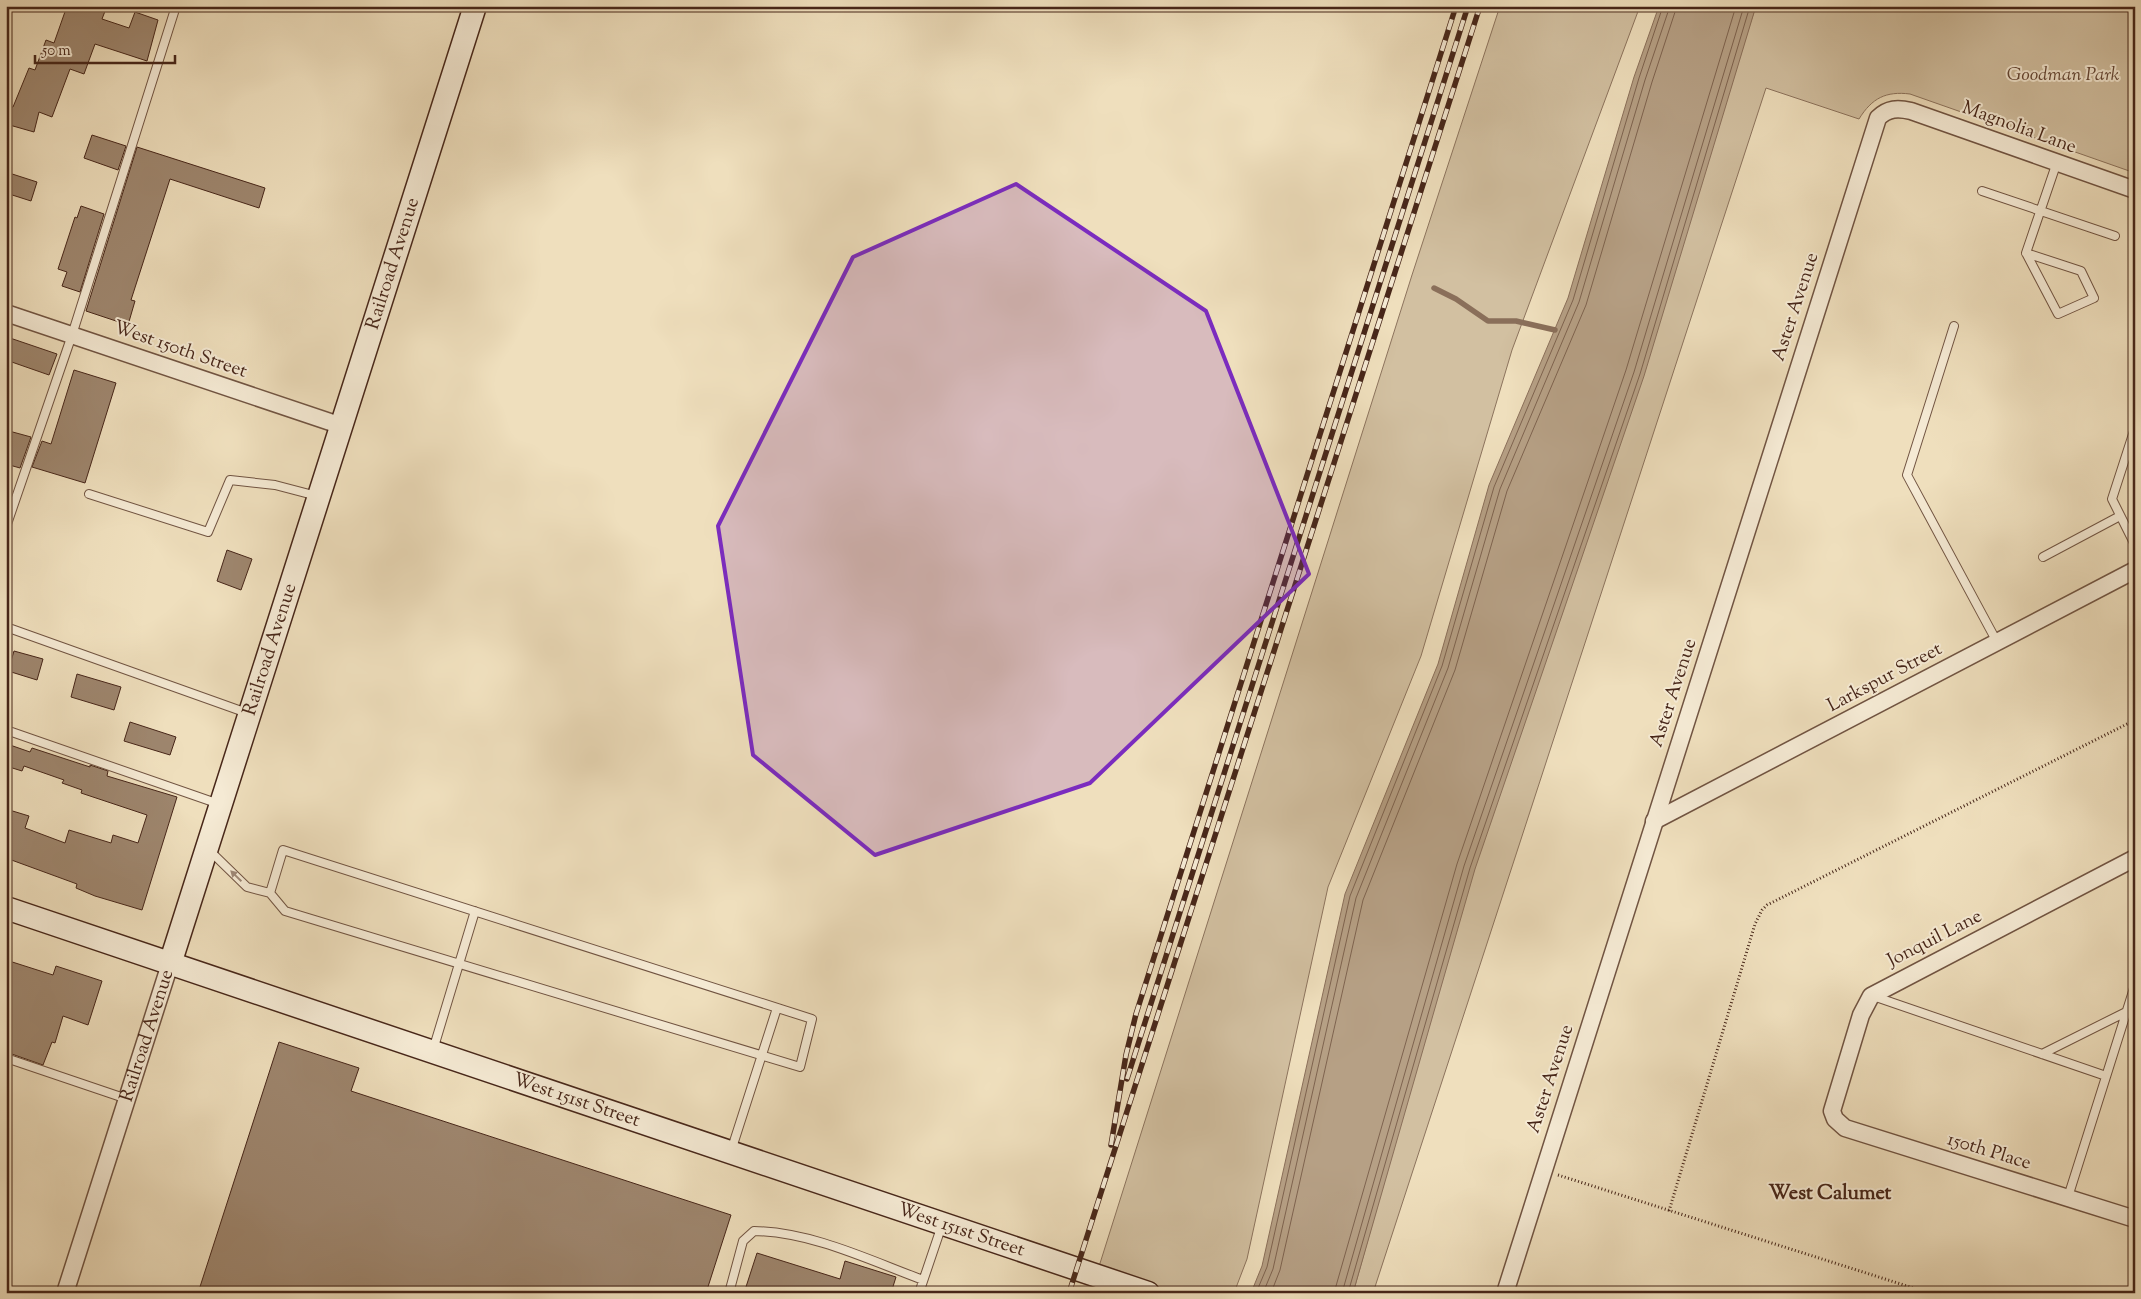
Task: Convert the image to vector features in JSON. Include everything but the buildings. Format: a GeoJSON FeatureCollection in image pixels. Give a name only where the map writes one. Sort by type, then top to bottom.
{"type":"FeatureCollection","features":[{"type":"Feature","properties":{"kind":"street","name":"Railroad Avenue"},"geometry":{"type":"LineString","coordinates":[[65,1293],[475,6]]}},
{"type":"Feature","properties":{"kind":"street","name":"Magnolia Lane"},"geometry":{"type":"LineString","coordinates":[[1888,111],[1894,109],[1911,111],[2135,190]]}},
{"type":"Feature","properties":{"kind":"street","name":"Aster Avenue"},"geometry":{"type":"LineString","coordinates":[[1505,1293],[1875,124],[1878,118],[1888,111]]}},
{"type":"Feature","properties":{"kind":"street","name":"West 150th Street"},"geometry":{"type":"LineString","coordinates":[[6,313],[342,426]]}},
{"type":"Feature","properties":{"kind":"street","name":"Larkspur Street"},"geometry":{"type":"LineString","coordinates":[[1654,821],[2135,570]]}},
{"type":"Feature","properties":{"kind":"street","name":"Jonquil Lane"},"geometry":{"type":"LineString","coordinates":[[1871,996],[2135,858]]}},
{"type":"Feature","properties":{"kind":"street","name":"West 151st Street"},"geometry":{"type":"LineString","coordinates":[[6,908],[1148,1293]]}},
{"type":"Feature","properties":{"kind":"street","name":"150th Place"},"geometry":{"type":"LineString","coordinates":[[1871,996],[1861,1014],[1832,1110],[1835,1119],[1845,1128],[2135,1219]]}},
{"type":"Feature","properties":{"kind":"lane"},"geometry":{"type":"LineString","coordinates":[[6,527],[72,335],[176,6]]}},
{"type":"Feature","properties":{"kind":"lane"},"geometry":{"type":"LineString","coordinates":[[2026,253],[2081,271],[2094,298],[2058,314],[2026,253],[2056,162]]}},
{"type":"Feature","properties":{"kind":"lane"},"geometry":{"type":"LineString","coordinates":[[1982,191],[2115,236]]}},
{"type":"Feature","properties":{"kind":"lane"},"geometry":{"type":"LineString","coordinates":[[1954,326],[1907,475],[1997,642]]}},
{"type":"Feature","properties":{"kind":"lane"},"geometry":{"type":"LineString","coordinates":[[2135,428],[2112,499],[2135,545]]}},
{"type":"Feature","properties":{"kind":"lane"},"geometry":{"type":"LineString","coordinates":[[89,494],[208,532],[230,480],[275,486],[319,496]]}},
{"type":"Feature","properties":{"kind":"lane"},"geometry":{"type":"LineString","coordinates":[[2043,557],[2120,516]]}},
{"type":"Feature","properties":{"kind":"lane"},"geometry":{"type":"LineString","coordinates":[[6,628],[250,714]]}},
{"type":"Feature","properties":{"kind":"lane"},"geometry":{"type":"LineString","coordinates":[[6,730],[221,804]]}},
{"type":"Feature","properties":{"kind":"lane"},"geometry":{"type":"LineString","coordinates":[[207,848],[247,887],[270,893],[285,911],[800,1066],[812,1020],[777,1008],[283,850],[270,893]]}},
{"type":"Feature","properties":{"kind":"lane"},"geometry":{"type":"LineString","coordinates":[[432,1051],[475,911]]}},
{"type":"Feature","properties":{"kind":"lane"},"geometry":{"type":"LineString","coordinates":[[2068,1197],[2135,985]]}},
{"type":"Feature","properties":{"kind":"lane"},"geometry":{"type":"LineString","coordinates":[[1871,996],[2106,1076]]}},
{"type":"Feature","properties":{"kind":"lane"},"geometry":{"type":"LineString","coordinates":[[731,1152],[777,1008]]}},
{"type":"Feature","properties":{"kind":"lane"},"geometry":{"type":"LineString","coordinates":[[2042,1054],[2126,1012]]}},
{"type":"Feature","properties":{"kind":"lane"},"geometry":{"type":"LineString","coordinates":[[6,1058],[127,1099]]}},
{"type":"Feature","properties":{"kind":"lane"},"geometry":{"type":"LineString","coordinates":[[919,1293],[942,1223]]}},
{"type":"Feature","properties":{"kind":"lane"},"geometry":{"type":"LineString","coordinates":[[729,1293],[743,1241],[754,1231],[775,1231],[840,1248],[923,1280]]}},
{"type":"Feature","properties":{"kind":"path"},"geometry":{"type":"LineString","coordinates":[[1669,1211],[1755,924],[1762,910],[1767,905],[2135,720]]}},
{"type":"Feature","properties":{"kind":"path"},"geometry":{"type":"LineString","coordinates":[[1544,1171],[1929,1293]]}},
{"type":"Feature","properties":{"kind":"highlighted area"},"geometry":{"type":"Polygon","coordinates":[[[1016,184],[1206,311],[1309,574],[1090,783],[875,855],[753,755],[718,526],[853,257],[1016,184]]]}},
{"type":"Feature","properties":{"kind":"green space"},"geometry":{"type":"Polygon","coordinates":[[[1500,6],[1640,6],[1512,350],[1421,656],[1328,887],[1247,1259],[1234,1293],[1148,1293],[1096,1276],[1412,275],[1500,6]]]}},
{"type":"Feature","properties":{"kind":"green space","name":"Goodman Park"},"geometry":{"type":"Polygon","coordinates":[[[1756,6],[2135,6],[2135,173],[1910,94],[1901,93],[1880,98],[1869,106],[1859,119],[1766,88],[1373,1293],[1353,1293],[1473,863],[1756,6]]]}},
{"type":"Feature","properties":{"kind":"water"},"geometry":{"type":"Polygon","coordinates":[[[1659,6],[1756,6],[1644,376],[1475,869],[1353,1293],[1251,1293],[1262,1266],[1345,894],[1438,664],[1489,485],[1568,298],[1634,77],[1659,6]]]}},
{"type":"Feature","properties":{"kind":"waterway"},"geometry":{"type":"LineString","coordinates":[[1434,288],[1456,299],[1488,321],[1516,321],[1555,330]]}},
{"type":"Feature","properties":{"kind":"railway"},"geometry":{"type":"LineString","coordinates":[[1111,1145],[1126,1055],[1136,1014],[1456,6]]}},
{"type":"Feature","properties":{"kind":"railway"},"geometry":{"type":"LineString","coordinates":[[1127,1079],[1468,6]]}},
{"type":"Feature","properties":{"kind":"railway"},"geometry":{"type":"LineString","coordinates":[[1069,1293],[1480,6]]}},
{"type":"Feature","properties":{"kind":"district","name":"West Calumet"},"geometry":{"type":"Point","coordinates":[1830,1194]}}]}
